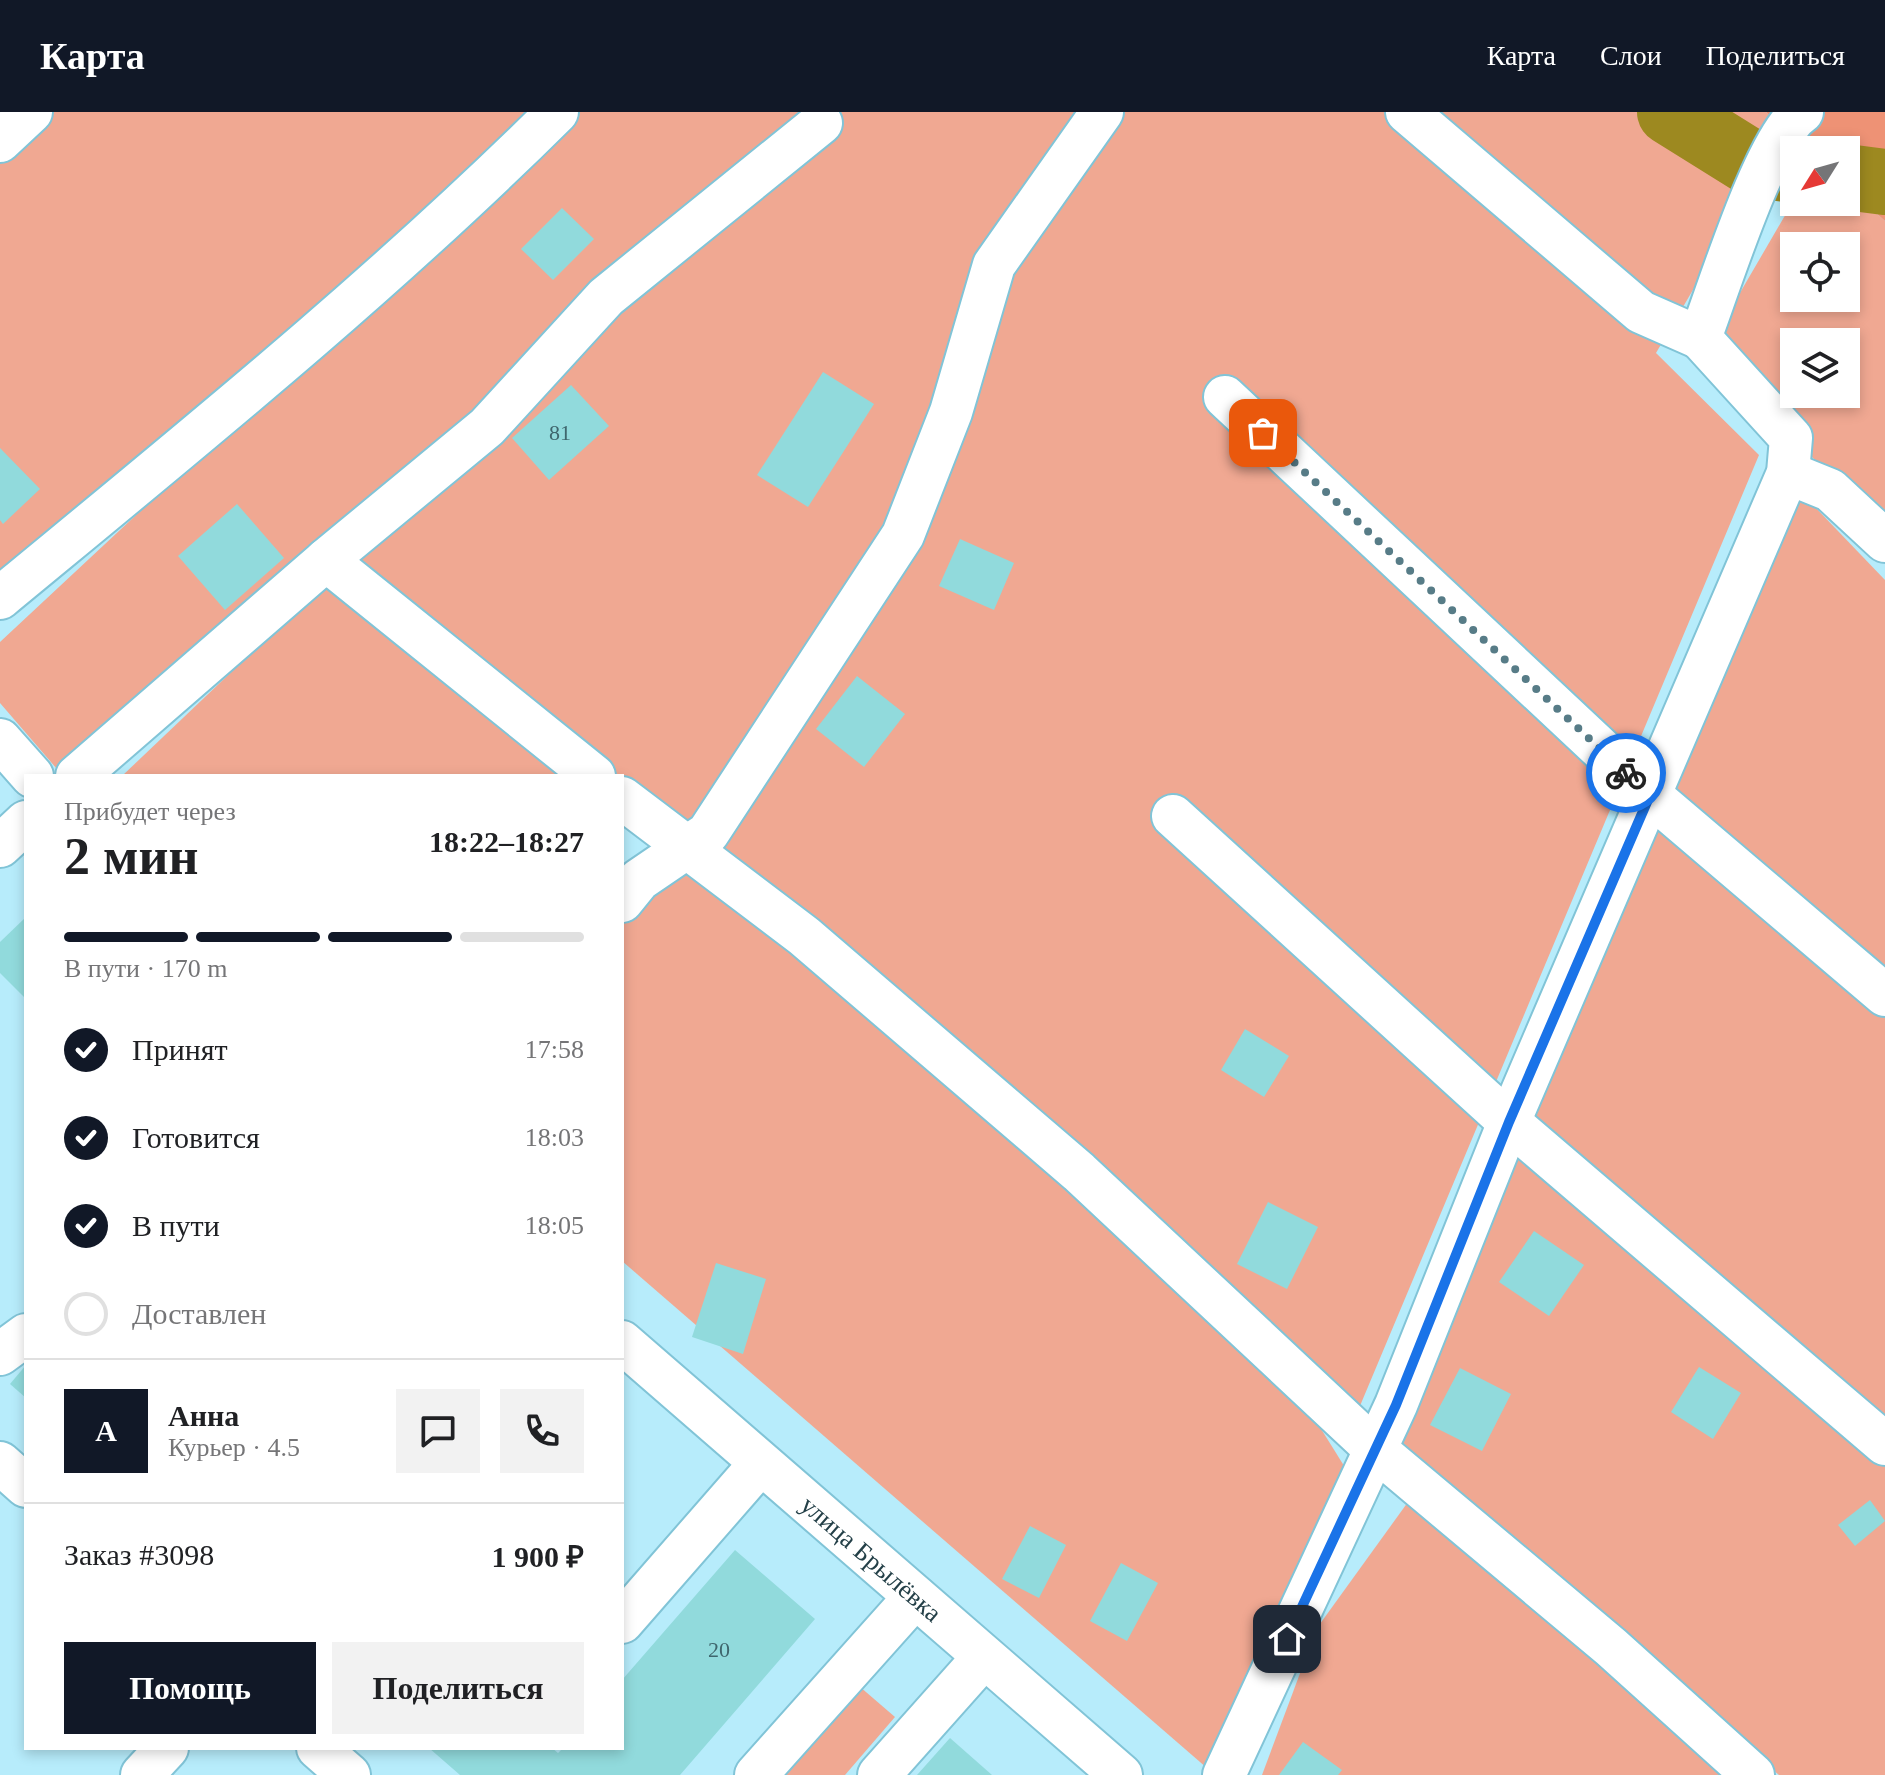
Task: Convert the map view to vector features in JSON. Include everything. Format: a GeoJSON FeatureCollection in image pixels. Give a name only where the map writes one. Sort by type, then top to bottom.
{"type":"FeatureCollection","features":[{"type":"Feature","properties":{"kind":"street"},"geometry":{"type":"LineString","coordinates":[[0,141],[31,112]]}},
{"type":"Feature","properties":{"kind":"street"},"geometry":{"type":"LineString","coordinates":[[0,598],[409,253],[557,112]]}},
{"type":"Feature","properties":{"kind":"street"},"geometry":{"type":"LineString","coordinates":[[624,899],[639,880],[708,833],[903,535],[951,412],[994,265],[1102,112]]}},
{"type":"Feature","properties":{"kind":"street"},"geometry":{"type":"LineString","coordinates":[[1224,1775],[1375,1449],[1509,1122],[1788,473],[1791,438],[1700,338],[1641,312],[1407,112]]}},
{"type":"Feature","properties":{"kind":"street"},"geometry":{"type":"LineString","coordinates":[[1700,338],[1766,167],[1790,120],[1802,112]]}},
{"type":"Feature","properties":{"kind":"street"},"geometry":{"type":"LineString","coordinates":[[79,774],[326,560],[487,427],[606,297],[821,123]]}},
{"type":"Feature","properties":{"kind":"street"},"geometry":{"type":"LineString","coordinates":[[1225,397],[1650,795],[1885,995]]}},
{"type":"Feature","properties":{"kind":"street"},"geometry":{"type":"LineString","coordinates":[[1788,473],[1830,490],[1885,541]]}},
{"type":"Feature","properties":{"kind":"street"},"geometry":{"type":"LineString","coordinates":[[326,560],[592,774]]}},
{"type":"Feature","properties":{"kind":"street"},"geometry":{"type":"LineString","coordinates":[[0,740],[30,774]]}},
{"type":"Feature","properties":{"kind":"street"},"geometry":{"type":"LineString","coordinates":[[624,800],[685,849],[804,936],[1079,1172],[1375,1449],[1611,1647],[1753,1775]]}},
{"type":"Feature","properties":{"kind":"street"},"geometry":{"type":"LineString","coordinates":[[1173,816],[1509,1122],[1885,1444]]}},
{"type":"Feature","properties":{"kind":"street"},"geometry":{"type":"LineString","coordinates":[[0,846],[24,824]]}},
{"type":"Feature","properties":{"kind":"street"},"geometry":{"type":"LineString","coordinates":[[0,1354],[24,1336]]}},
{"type":"Feature","properties":{"kind":"street","name":"улица Брылёвка"},"geometry":{"type":"LineString","coordinates":[[624,1344],[1121,1775]]}},
{"type":"Feature","properties":{"kind":"street"},"geometry":{"type":"LineString","coordinates":[[0,1463],[24,1484]]}},
{"type":"Feature","properties":{"kind":"street"},"geometry":{"type":"LineString","coordinates":[[624,1620],[760,1464]]}},
{"type":"Feature","properties":{"kind":"street"},"geometry":{"type":"LineString","coordinates":[[756,1775],[915,1597]]}},
{"type":"Feature","properties":{"kind":"street"},"geometry":{"type":"LineString","coordinates":[[879,1775],[984,1657]]}},
{"type":"Feature","properties":{"kind":"street"},"geometry":{"type":"LineString","coordinates":[[142,1775],[165,1750]]}},
{"type":"Feature","properties":{"kind":"street"},"geometry":{"type":"LineString","coordinates":[[320,1750],[349,1775]]}},
{"type":"Feature","properties":{"kind":"shaded area"},"geometry":{"type":"Polygon","coordinates":[[[52,112],[536,112],[0,597],[0,159],[52,112]]]}},
{"type":"Feature","properties":{"kind":"shaded area"},"geometry":{"type":"Polygon","coordinates":[[[568,112],[1766,112],[1786,131],[1780,136],[1780,141],[1656,353],[1759,455],[1357,1413],[624,789],[624,774],[607,774],[332,549],[65,774],[61,774],[0,703],[0,642],[568,112]]]}},
{"type":"Feature","properties":{"kind":"shaded area"},"geometry":{"type":"Polygon","coordinates":[[[1766,112],[1885,112],[1885,221],[1860,199],[1860,136],[1791,136],[1766,112]]]}},
{"type":"Feature","properties":{"kind":"shaded area"},"geometry":{"type":"Polygon","coordinates":[[[1860,199],[1885,221],[1885,528],[1738,385],[1702,358],[1785,216],[1860,216],[1860,199]]]}},
{"type":"Feature","properties":{"kind":"shaded area"},"geometry":{"type":"Polygon","coordinates":[[[1790,481],[1885,580],[1885,989],[1659,794],[1790,481]]]}},
{"type":"Feature","properties":{"kind":"shaded area"},"geometry":{"type":"Polygon","coordinates":[[[329,579],[562,774],[124,774],[329,579]]]}},
{"type":"Feature","properties":{"kind":"shaded area"},"geometry":{"type":"Polygon","coordinates":[[[1652,814],[1885,1009],[1885,1427],[1525,1108],[1652,814]]]}},
{"type":"Feature","properties":{"kind":"shaded area"},"geometry":{"type":"Polygon","coordinates":[[[674,862],[882,1017],[1298,1392],[1351,1477],[1215,1775],[624,1263],[624,919],[674,862]]]}},
{"type":"Feature","properties":{"kind":"shaded area"},"geometry":{"type":"Polygon","coordinates":[[[1511,1151],[1885,1457],[1885,1775],[1779,1775],[1394,1449],[1511,1151]]]}},
{"type":"Feature","properties":{"kind":"shaded area"},"geometry":{"type":"Polygon","coordinates":[[[1408,1502],[1731,1775],[1262,1775],[1317,1628],[1408,1502]]]}},
{"type":"Feature","properties":{"kind":"shaded area"},"geometry":{"type":"Polygon","coordinates":[[[852,1680],[895,1717],[845,1775],[769,1775],[852,1680]]]}},
{"type":"Feature","properties":{"kind":"building"},"geometry":{"type":"Polygon","coordinates":[[[562,208],[594,239],[553,280],[521,249],[562,208]]]}},
{"type":"Feature","properties":{"kind":"building"},"geometry":{"type":"Polygon","coordinates":[[[823,372],[874,404],[808,507],[757,475],[823,372]]]}},
{"type":"Feature","properties":{"kind":"building"},"geometry":{"type":"Polygon","coordinates":[[[571,385],[609,426],[549,480],[512,438],[571,385]]]}},
{"type":"Feature","properties":{"kind":"building"},"geometry":{"type":"Polygon","coordinates":[[[0,448],[40,489],[3,524],[0,520],[0,448]]]}},
{"type":"Feature","properties":{"kind":"building"},"geometry":{"type":"Polygon","coordinates":[[[237,504],[284,558],[225,610],[178,556],[237,504]]]}},
{"type":"Feature","properties":{"kind":"building"},"geometry":{"type":"Polygon","coordinates":[[[960,539],[1014,563],[994,610],[939,586],[960,539]]]}},
{"type":"Feature","properties":{"kind":"building"},"geometry":{"type":"Polygon","coordinates":[[[857,676],[905,714],[864,767],[816,729],[857,676]]]}},
{"type":"Feature","properties":{"kind":"building"},"geometry":{"type":"Polygon","coordinates":[[[24,919],[24,997],[0,973],[0,942],[24,919]]]}},
{"type":"Feature","properties":{"kind":"building"},"geometry":{"type":"Polygon","coordinates":[[[1245,1029],[1289,1056],[1264,1097],[1221,1070],[1245,1029]]]}},
{"type":"Feature","properties":{"kind":"building"},"geometry":{"type":"Polygon","coordinates":[[[1268,1202],[1318,1227],[1287,1289],[1237,1264],[1268,1202]]]}},
{"type":"Feature","properties":{"kind":"building"},"geometry":{"type":"Polygon","coordinates":[[[1534,1231],[1584,1265],[1549,1316],[1499,1282],[1534,1231]]]}},
{"type":"Feature","properties":{"kind":"building"},"geometry":{"type":"Polygon","coordinates":[[[716,1263],[766,1279],[743,1354],[692,1337],[716,1263]]]}},
{"type":"Feature","properties":{"kind":"building"},"geometry":{"type":"Polygon","coordinates":[[[24,1367],[24,1396],[10,1384],[24,1367]]]}},
{"type":"Feature","properties":{"kind":"building"},"geometry":{"type":"Polygon","coordinates":[[[1699,1367],[1741,1393],[1713,1439],[1671,1412],[1699,1367]]]}},
{"type":"Feature","properties":{"kind":"building"},"geometry":{"type":"Polygon","coordinates":[[[1460,1368],[1511,1394],[1482,1451],[1430,1425],[1460,1368]]]}},
{"type":"Feature","properties":{"kind":"building"},"geometry":{"type":"Polygon","coordinates":[[[1870,1500],[1885,1521],[1855,1546],[1838,1525],[1870,1500]]]}},
{"type":"Feature","properties":{"kind":"building"},"geometry":{"type":"Polygon","coordinates":[[[1030,1526],[1066,1545],[1039,1598],[1002,1579],[1030,1526]]]}},
{"type":"Feature","properties":{"kind":"building"},"geometry":{"type":"Polygon","coordinates":[[[735,1550],[815,1619],[680,1775],[460,1775],[431,1750],[554,1750],[558,1753],[561,1750],[624,1750],[624,1678],[735,1550]]]}},
{"type":"Feature","properties":{"kind":"building"},"geometry":{"type":"Polygon","coordinates":[[[1121,1563],[1158,1583],[1127,1641],[1090,1621],[1121,1563]]]}},
{"type":"Feature","properties":{"kind":"building"},"geometry":{"type":"Polygon","coordinates":[[[950,1738],[992,1775],[917,1775],[950,1738]]]}},
{"type":"Feature","properties":{"kind":"building"},"geometry":{"type":"Polygon","coordinates":[[[1303,1742],[1342,1770],[1338,1775],[1279,1775],[1303,1742]]]}},
{"type":"Feature","properties":{"kind":"waterway"},"geometry":{"type":"LineString","coordinates":[[1670,112],[1755,165],[1780,168]]}},
{"type":"Feature","properties":{"kind":"waterway"},"geometry":{"type":"LineString","coordinates":[[1860,179],[1885,182]]}},
{"type":"Feature","properties":{"kind":"way so far"},"geometry":{"type":"LineString","coordinates":[[1263,433],[1626,773]]}},
{"type":"Feature","properties":{"kind":"route"},"geometry":{"type":"LineString","coordinates":[[1287,1639],[1396,1405],[1509,1122],[1650,795],[1626,773]]}}]}
